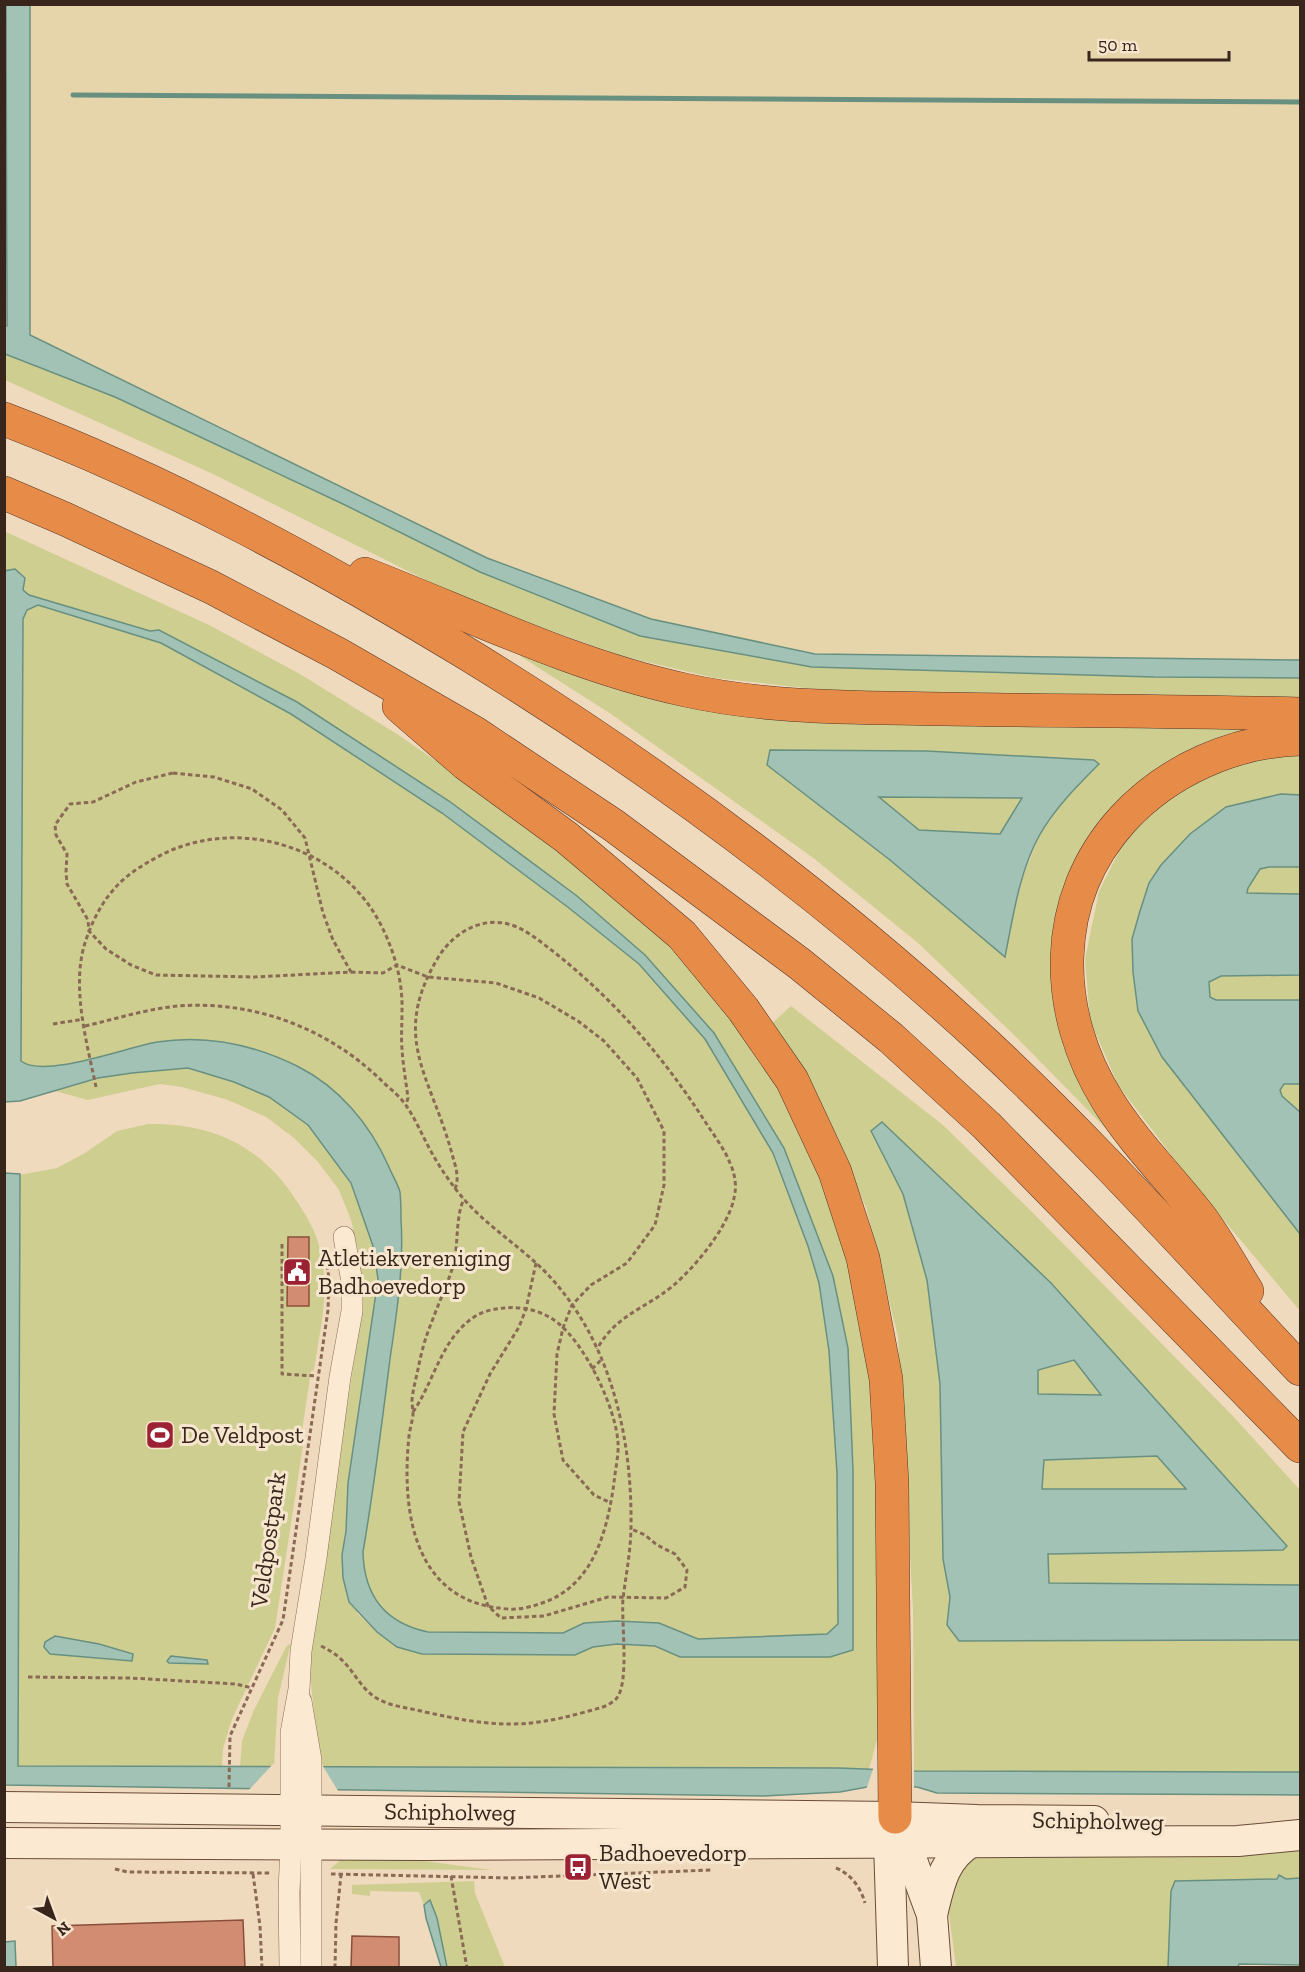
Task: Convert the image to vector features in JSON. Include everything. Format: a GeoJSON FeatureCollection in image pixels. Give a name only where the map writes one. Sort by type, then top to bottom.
{"type":"FeatureCollection","features":[{"type":"Feature","properties":{"kind":"highway"},"geometry":{"type":"LineString","coordinates":[[4,419],[132,474],[237,524],[384,603],[544,702],[694,805],[828,908],[984,1042],[1121,1178],[1293,1361]]}},
{"type":"Feature","properties":{"kind":"highway"},"geometry":{"type":"LineString","coordinates":[[4,493],[211,587],[338,654],[475,733],[613,825],[800,964],[864,1016],[987,1126],[1300,1446]]}},
{"type":"Feature","properties":{"kind":"highway"},"geometry":{"type":"LineString","coordinates":[[237,524],[449,606],[550,650],[660,684],[715,696],[772,703],[855,707],[1300,714]]}},
{"type":"Feature","properties":{"kind":"highway"},"geometry":{"type":"LineString","coordinates":[[338,654],[466,764],[566,837],[682,935],[743,1009],[792,1080],[836,1172],[863,1258],[886,1379],[892,1483],[897,1827]]}},
{"type":"Feature","properties":{"kind":"highway"},"geometry":{"type":"LineString","coordinates":[[1293,1361],[1202,1220],[1141,1147],[1108,1102],[1096,1081],[1083,1052],[1070,1011],[1067,961],[1072,914],[1081,889],[1102,848],[1116,827],[1134,807],[1170,778],[1216,756],[1249,746],[1300,739]]}},
{"type":"Feature","properties":{"kind":"main road","name":"Schipholweg"},"geometry":{"type":"LineString","coordinates":[[4,1807],[302,1803],[897,1827],[971,1842],[1238,1841],[1300,1835]]}},
{"type":"Feature","properties":{"kind":"main road","name":"Schipholweg"},"geometry":{"type":"LineString","coordinates":[[4,1843],[424,1845],[897,1827],[977,1820],[1222,1822],[1300,1818]]}},
{"type":"Feature","properties":{"kind":"main road"},"geometry":{"type":"LineString","coordinates":[[897,1827],[932,1915],[936,1968]]}},
{"type":"Feature","properties":{"kind":"main road"},"geometry":{"type":"LineString","coordinates":[[893,1968],[897,1827]]}},
{"type":"Feature","properties":{"kind":"main road"},"geometry":{"type":"LineString","coordinates":[[932,1915],[946,1866],[957,1852],[971,1842]]}},
{"type":"Feature","properties":{"kind":"street","name":"Veldpostpark"},"geometry":{"type":"LineString","coordinates":[[302,1843],[301,1760],[291,1733],[299,1689],[301,1651],[340,1377],[352,1311],[352,1282],[344,1237]]}},
{"type":"Feature","properties":{"kind":"street"},"geometry":{"type":"LineString","coordinates":[[290,1968],[289,1893],[302,1843]]}},
{"type":"Feature","properties":{"kind":"street"},"geometry":{"type":"LineString","coordinates":[[302,1843],[311,1968]]}},
{"type":"Feature","properties":{"kind":"path"},"geometry":{"type":"LineString","coordinates":[[351,972],[333,940],[323,913],[305,838],[282,810],[252,789],[214,777],[173,773],[136,782],[93,802],[70,804],[55,825],[56,835],[67,854],[68,884],[88,920],[89,931],[106,949],[131,965],[156,975],[255,977],[351,972],[383,973],[397,965]]}},
{"type":"Feature","properties":{"kind":"path"},"geometry":{"type":"LineString","coordinates":[[96,1087],[79,977],[84,945],[107,898],[124,879],[152,859],[185,845],[222,837],[244,837],[280,843],[309,855],[345,879],[363,897],[380,924],[397,965],[402,995],[401,1047],[408,1098],[406,1104]]}},
{"type":"Feature","properties":{"kind":"path"},"geometry":{"type":"LineString","coordinates":[[455,1189],[458,1182],[451,1148],[417,1052],[417,1014],[428,977],[440,954],[451,941],[472,926],[495,922],[507,924],[526,932],[584,978],[618,1010],[646,1042],[697,1110],[730,1162],[735,1179],[734,1200],[723,1224],[708,1246],[673,1286],[619,1321],[597,1349]]}},
{"type":"Feature","properties":{"kind":"path"},"geometry":{"type":"LineString","coordinates":[[397,965],[428,977],[496,982],[539,998],[578,1021],[604,1041],[637,1078],[664,1131],[664,1185],[655,1225],[627,1263],[591,1285],[572,1305],[562,1328],[557,1354],[554,1413],[563,1460],[594,1495],[611,1503]]}},
{"type":"Feature","properties":{"kind":"path"},"geometry":{"type":"LineString","coordinates":[[85,1026],[178,1006],[217,1006],[255,1011],[293,1022],[336,1044],[364,1064],[406,1104],[442,1171],[464,1200],[484,1220],[536,1263],[559,1287],[597,1349],[613,1386],[624,1444],[631,1529],[623,1608],[622,1687],[616,1698],[609,1704],[547,1721],[505,1725],[453,1719],[381,1701],[365,1690],[344,1662],[334,1653],[322,1646],[310,1643]]}},
{"type":"Feature","properties":{"kind":"path"},"geometry":{"type":"LineString","coordinates":[[53,1024],[84,1018]]}},
{"type":"Feature","properties":{"kind":"path"},"geometry":{"type":"LineString","coordinates":[[413,1412],[450,1342],[473,1318],[495,1309],[526,1309],[545,1315],[574,1340],[592,1369],[610,1408],[618,1444],[607,1524],[592,1561],[565,1591],[545,1602],[512,1610],[488,1606],[462,1597],[441,1583],[432,1572],[420,1548],[412,1524],[408,1492],[412,1403],[431,1323],[454,1264],[458,1244],[460,1208],[464,1200]]}},
{"type":"Feature","properties":{"kind":"path"},"geometry":{"type":"LineString","coordinates":[[282,1244],[282,1374],[340,1377]]}},
{"type":"Feature","properties":{"kind":"path","name":"Veldpostpark"},"geometry":{"type":"LineString","coordinates":[[229,1793],[230,1736],[283,1620],[328,1310],[325,1249]]}},
{"type":"Feature","properties":{"kind":"path"},"geometry":{"type":"LineString","coordinates":[[536,1263],[526,1309],[519,1327],[490,1374],[464,1432],[459,1502],[471,1557],[488,1606],[501,1618],[544,1616],[608,1597],[666,1598],[685,1587],[687,1570],[675,1554],[631,1529]]}},
{"type":"Feature","properties":{"kind":"path"},"geometry":{"type":"LineString","coordinates":[[592,1369],[602,1359]]}},
{"type":"Feature","properties":{"kind":"path"},"geometry":{"type":"LineString","coordinates":[[618,1444],[624,1444]]}},
{"type":"Feature","properties":{"kind":"path"},"geometry":{"type":"LineString","coordinates":[[28,1677],[130,1677],[236,1684],[252,1688]]}},
{"type":"Feature","properties":{"kind":"path"},"geometry":{"type":"LineString","coordinates":[[834,1867],[849,1875],[863,1894],[867,1910]]}},
{"type":"Feature","properties":{"kind":"path"},"geometry":{"type":"LineString","coordinates":[[552,1877],[716,1869]]}},
{"type":"Feature","properties":{"kind":"path"},"geometry":{"type":"LineString","coordinates":[[253,1874],[260,1926],[262,1968]]}},
{"type":"Feature","properties":{"kind":"path"},"geometry":{"type":"LineString","coordinates":[[335,1968],[336,1923],[341,1875]]}},
{"type":"Feature","properties":{"kind":"path"},"geometry":{"type":"LineString","coordinates":[[451,1876],[467,1968]]}},
{"type":"Feature","properties":{"kind":"shaded area"},"geometry":{"type":"Polygon","coordinates":[[[4,5],[6,5],[7,327],[4,326],[4,5]]]}},
{"type":"Feature","properties":{"kind":"shaded area"},"geometry":{"type":"Polygon","coordinates":[[[6,5],[30,5],[30,335],[487,558],[651,619],[815,654],[1300,660],[1300,678],[1154,677],[812,667],[640,636],[480,572],[343,504],[115,397],[5,354],[5,326],[7,326],[6,5]]]}},
{"type":"Feature","properties":{"kind":"shaded area"},"geometry":{"type":"Polygon","coordinates":[[[30,5],[1300,5],[1300,660],[815,654],[651,619],[487,558],[30,335],[30,5]]]}},
{"type":"Feature","properties":{"kind":"shaded area"},"geometry":{"type":"Polygon","coordinates":[[[4,354],[115,397],[343,504],[480,572],[812,667],[1154,677],[1300,678],[1300,705],[825,690],[715,678],[621,656],[466,600],[215,475],[5,380],[4,354]]]}},
{"type":"Feature","properties":{"kind":"shaded area"},"geometry":{"type":"Polygon","coordinates":[[[4,531],[209,625],[300,674],[397,734],[573,860],[697,971],[746,1032],[834,1188],[878,1377],[877,1740],[869,1769],[323,1766],[319,1759],[308,1656],[362,1310],[362,1281],[351,1220],[339,1190],[318,1162],[294,1138],[266,1117],[228,1100],[182,1087],[160,1084],[88,1100],[55,1091],[98,1078],[188,1068],[234,1082],[269,1097],[308,1125],[351,1183],[373,1246],[378,1279],[342,1555],[358,1614],[397,1647],[575,1655],[592,1647],[617,1644],[655,1646],[680,1657],[830,1657],[853,1650],[853,1470],[848,1348],[833,1276],[820,1241],[714,1033],[577,896],[449,801],[297,702],[159,630],[150,631],[29,595],[22,590],[15,569],[5,571],[4,531]]]}},
{"type":"Feature","properties":{"kind":"shaded area"},"geometry":{"type":"Polygon","coordinates":[[[15,569],[25,578],[23,590],[29,595],[150,631],[159,630],[297,702],[449,801],[577,896],[645,955],[714,1033],[784,1148],[833,1276],[848,1348],[853,1470],[853,1650],[830,1657],[680,1657],[655,1646],[617,1644],[593,1647],[575,1655],[422,1654],[397,1647],[377,1632],[349,1602],[343,1578],[342,1555],[346,1531],[348,1483],[378,1279],[373,1246],[351,1183],[308,1125],[269,1097],[234,1082],[188,1068],[98,1078],[20,1101],[5,1102],[4,571],[15,569]],[[38,605],[27,610],[23,619],[21,1061],[32,1066],[66,1064],[143,1045],[176,1040],[194,1039],[229,1043],[280,1058],[312,1075],[352,1108],[373,1136],[400,1192],[402,1237],[397,1306],[363,1552],[368,1581],[380,1605],[400,1622],[428,1632],[563,1633],[584,1623],[617,1621],[659,1623],[698,1639],[827,1634],[838,1624],[837,1473],[829,1351],[819,1283],[808,1246],[773,1153],[705,1039],[639,964],[569,908],[442,813],[291,714],[161,643],[38,605]]]}},
{"type":"Feature","properties":{"kind":"shaded area"},"geometry":{"type":"Polygon","coordinates":[[[38,605],[161,643],[291,714],[442,813],[569,908],[639,964],[705,1039],[773,1153],[808,1246],[819,1283],[829,1351],[837,1473],[838,1624],[827,1634],[698,1639],[659,1623],[617,1621],[584,1623],[563,1633],[428,1632],[400,1622],[380,1605],[368,1581],[363,1552],[396,1317],[402,1235],[400,1192],[370,1132],[349,1105],[323,1082],[295,1064],[264,1051],[231,1043],[196,1040],[161,1041],[68,1064],[33,1065],[21,1061],[23,618],[27,610],[38,605]]]}},
{"type":"Feature","properties":{"kind":"shaded area"},"geometry":{"type":"Polygon","coordinates":[[[525,652],[625,685],[1300,719],[1147,786],[1063,933],[1125,1148],[1013,1034],[918,943],[812,857],[611,714],[520,656],[525,652]],[[770,750],[767,765],[890,860],[1005,957],[1024,874],[1039,836],[1069,794],[1099,765],[1094,760],[926,751],[770,750]]]}},
{"type":"Feature","properties":{"kind":"shaded area"},"geometry":{"type":"Polygon","coordinates":[[[770,750],[926,751],[1094,760],[1099,764],[1059,807],[1032,850],[1014,911],[1005,957],[890,860],[767,765],[770,750]],[[879,797],[919,830],[1000,834],[1022,798],[879,797]]]}},
{"type":"Feature","properties":{"kind":"shaded area"},"geometry":{"type":"Polygon","coordinates":[[[1300,751],[1300,795],[1281,794],[1138,1011],[1162,1057],[1300,1234],[1300,1311],[1191,1181],[1118,1085],[1090,1020],[1085,959],[1099,891],[1125,840],[1171,796],[1229,767],[1300,751]]]}},
{"type":"Feature","properties":{"kind":"shaded area"},"geometry":{"type":"Polygon","coordinates":[[[1281,794],[1300,795],[1300,867],[1260,869],[1247,893],[1300,894],[1300,975],[1221,976],[1209,982],[1210,997],[1216,1000],[1300,1000],[1300,1084],[1284,1084],[1280,1090],[1282,1096],[1300,1112],[1300,1234],[1162,1057],[1138,1011],[1133,972],[1132,939],[1149,883],[1161,865],[1190,834],[1226,807],[1281,794]]]}},
{"type":"Feature","properties":{"kind":"shaded area"},"geometry":{"type":"Polygon","coordinates":[[[878,797],[1023,798],[1001,834],[918,830],[878,797]]]}},
{"type":"Feature","properties":{"kind":"shaded area"},"geometry":{"type":"Polygon","coordinates":[[[1300,867],[1300,894],[1247,894],[1248,888],[1260,869],[1300,867]]]}},
{"type":"Feature","properties":{"kind":"shaded area"},"geometry":{"type":"Polygon","coordinates":[[[1300,975],[1300,1000],[1216,1000],[1210,997],[1209,982],[1221,976],[1300,975]]]}},
{"type":"Feature","properties":{"kind":"shaded area"},"geometry":{"type":"Polygon","coordinates":[[[791,1006],[943,1125],[1232,1415],[1300,1490],[1300,1585],[1049,1583],[1047,1554],[1243,1551],[1287,1546],[1051,1283],[882,1122],[871,1131],[903,1194],[927,1280],[940,1384],[943,1559],[950,1597],[947,1625],[959,1641],[1300,1640],[1300,1772],[914,1771],[913,1610],[898,1337],[866,1207],[816,1097],[769,1026],[791,1006]]]}},
{"type":"Feature","properties":{"kind":"shaded area"},"geometry":{"type":"Polygon","coordinates":[[[1284,1084],[1300,1084],[1300,1112],[1282,1096],[1280,1090],[1284,1084]]]}},
{"type":"Feature","properties":{"kind":"shaded area"},"geometry":{"type":"Polygon","coordinates":[[[882,1122],[1051,1283],[1287,1546],[1283,1550],[1048,1554],[1049,1583],[1300,1585],[1300,1640],[959,1641],[947,1625],[950,1597],[943,1559],[940,1384],[927,1280],[903,1194],[871,1131],[882,1122]],[[1074,1360],[1038,1370],[1038,1394],[1101,1395],[1074,1360]],[[1157,1456],[1044,1460],[1042,1489],[1186,1489],[1157,1456]]]}},
{"type":"Feature","properties":{"kind":"shaded area","name":"De Veldpost"},"geometry":{"type":"Polygon","coordinates":[[[148,1124],[194,1128],[234,1142],[252,1153],[269,1166],[284,1183],[311,1226],[320,1248],[324,1279],[322,1318],[314,1370],[311,1371],[301,1438],[304,1439],[275,1628],[232,1719],[223,1749],[222,1766],[17,1766],[19,1175],[57,1168],[85,1153],[117,1131],[148,1124]]]}},
{"type":"Feature","properties":{"kind":"shaded area"},"geometry":{"type":"Polygon","coordinates":[[[4,1173],[20,1174],[18,1766],[839,1768],[914,1771],[1300,1772],[1300,1795],[937,1793],[917,1787],[867,1787],[840,1792],[764,1796],[5,1785],[4,1173]]]}},
{"type":"Feature","properties":{"kind":"shaded area"},"geometry":{"type":"Polygon","coordinates":[[[1074,1360],[1101,1396],[1038,1394],[1037,1370],[1074,1360]]]}},
{"type":"Feature","properties":{"kind":"shaded area"},"geometry":{"type":"Polygon","coordinates":[[[1157,1456],[1187,1489],[1042,1489],[1044,1460],[1157,1456]]]}},
{"type":"Feature","properties":{"kind":"shaded area"},"geometry":{"type":"Polygon","coordinates":[[[55,1636],[99,1644],[133,1654],[132,1661],[50,1654],[44,1647],[45,1642],[55,1636]]]}},
{"type":"Feature","properties":{"kind":"shaded area"},"geometry":{"type":"Polygon","coordinates":[[[291,1643],[278,1698],[274,1767],[240,1767],[242,1741],[253,1712],[286,1647],[291,1643]]]}},
{"type":"Feature","properties":{"kind":"shaded area"},"geometry":{"type":"Polygon","coordinates":[[[171,1656],[207,1660],[208,1664],[169,1663],[167,1661],[171,1656]]]}},
{"type":"Feature","properties":{"kind":"shaded area"},"geometry":{"type":"Polygon","coordinates":[[[1300,1840],[1300,1878],[1285,1879],[1279,1875],[1277,1879],[1175,1882],[1171,1891],[1168,1967],[956,1967],[947,1899],[956,1870],[973,1854],[1300,1840]]]}},
{"type":"Feature","properties":{"kind":"shaded area"},"geometry":{"type":"Polygon","coordinates":[[[371,1854],[492,1870],[330,1869],[344,1857],[371,1854]]]}},
{"type":"Feature","properties":{"kind":"shaded area"},"geometry":{"type":"Polygon","coordinates":[[[1279,1875],[1286,1879],[1300,1878],[1300,1965],[1239,1964],[1238,1967],[1168,1967],[1171,1891],[1175,1881],[1277,1879],[1279,1875]]]}},
{"type":"Feature","properties":{"kind":"shaded area"},"geometry":{"type":"Polygon","coordinates":[[[474,1881],[475,1893],[505,1967],[447,1967],[437,1918],[430,1900],[424,1905],[419,1892],[370,1891],[370,1896],[352,1894],[352,1885],[474,1881]]]}},
{"type":"Feature","properties":{"kind":"shaded area"},"geometry":{"type":"Polygon","coordinates":[[[430,1900],[437,1918],[447,1967],[441,1967],[426,1918],[424,1905],[430,1900]]]}},
{"type":"Feature","properties":{"kind":"shaded area"},"geometry":{"type":"Polygon","coordinates":[[[15,1941],[16,1967],[5,1967],[5,1942],[15,1941]]]}},
{"type":"Feature","properties":{"kind":"pier"},"geometry":{"type":"Polygon","coordinates":[[[321,1763],[340,1794],[247,1792],[273,1764],[321,1763]]]}},
{"type":"Feature","properties":{"kind":"pier"},"geometry":{"type":"Polygon","coordinates":[[[874,1766],[914,1768],[914,1790],[866,1790],[874,1766]]]}},
{"type":"Feature","properties":{"kind":"building"},"geometry":{"type":"Polygon","coordinates":[[[288,1237],[309,1237],[309,1306],[287,1306],[288,1237]]]}},
{"type":"Feature","properties":{"kind":"building"},"geometry":{"type":"Polygon","coordinates":[[[243,1920],[245,1968],[53,1968],[52,1926],[243,1920]]]}},
{"type":"Feature","properties":{"kind":"building"},"geometry":{"type":"Polygon","coordinates":[[[352,1936],[399,1937],[399,1968],[351,1968],[352,1936]]]}},
{"type":"Feature","properties":{"kind":"waterway"},"geometry":{"type":"LineString","coordinates":[[73,95],[1300,102]]}},
{"type":"Feature","properties":{"kind":"place","name":"Atletiekvereniging Badhoevedorp"},"geometry":{"type":"Point","coordinates":[297,1272]}},
{"type":"Feature","properties":{"kind":"place","name":"De Veldpost"},"geometry":{"type":"Point","coordinates":[160,1435]}},
{"type":"Feature","properties":{"kind":"place","name":"Badhoevedorp West"},"geometry":{"type":"Point","coordinates":[578,1867]}}]}
